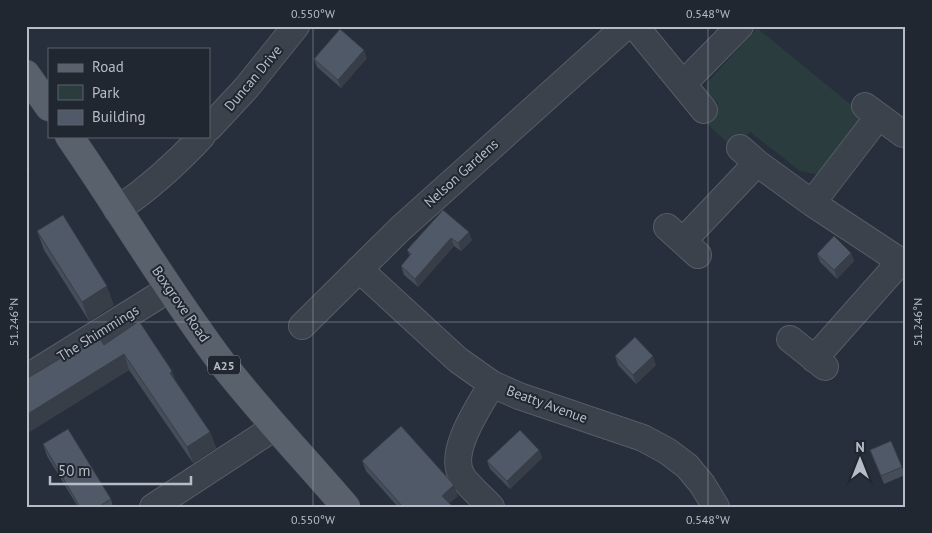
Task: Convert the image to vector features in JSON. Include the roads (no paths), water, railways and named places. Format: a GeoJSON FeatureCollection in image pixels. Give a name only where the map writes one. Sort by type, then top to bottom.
{"type":"FeatureCollection","features":[{"type":"Feature","properties":{"kind":"main road","name":"Boxgrove Road"},"geometry":{"type":"LineString","coordinates":[[70,138],[169,289],[223,363],[274,427],[346,507]]}},
{"type":"Feature","properties":{"kind":"street","name":"Duncan Drive"},"geometry":{"type":"LineString","coordinates":[[210,127],[247,87],[296,26]]}},
{"type":"Feature","properties":{"kind":"street","name":"Nelson Gardens"},"geometry":{"type":"LineString","coordinates":[[302,326],[400,228],[626,26]]}},
{"type":"Feature","properties":{"kind":"street"},"geometry":{"type":"LineString","coordinates":[[635,26],[704,110]]}},
{"type":"Feature","properties":{"kind":"street"},"geometry":{"type":"LineString","coordinates":[[682,84],[740,26]]}},
{"type":"Feature","properties":{"kind":"street"},"geometry":{"type":"LineString","coordinates":[[812,203],[871,111],[903,134]]}},
{"type":"Feature","properties":{"kind":"street"},"geometry":{"type":"LineString","coordinates":[[117,210],[147,188],[200,138]]}},
{"type":"Feature","properties":{"kind":"street"},"geometry":{"type":"LineString","coordinates":[[683,241],[749,156],[812,203],[903,264],[820,363],[790,339]]}},
{"type":"Feature","properties":{"kind":"street","name":"Beatty Avenue"},"geometry":{"type":"LineString","coordinates":[[359,269],[458,360],[492,384],[519,396],[643,438],[667,451],[687,466],[702,484],[716,507]]}},
{"type":"Feature","properties":{"kind":"street","name":"The Shimmings"},"geometry":{"type":"LineString","coordinates":[[26,378],[169,289]]}},
{"type":"Feature","properties":{"kind":"street"},"geometry":{"type":"LineString","coordinates":[[491,507],[461,476],[457,458],[461,442],[492,384]]}},
{"type":"Feature","properties":{"kind":"street"},"geometry":{"type":"LineString","coordinates":[[154,507],[274,427]]}}]}
